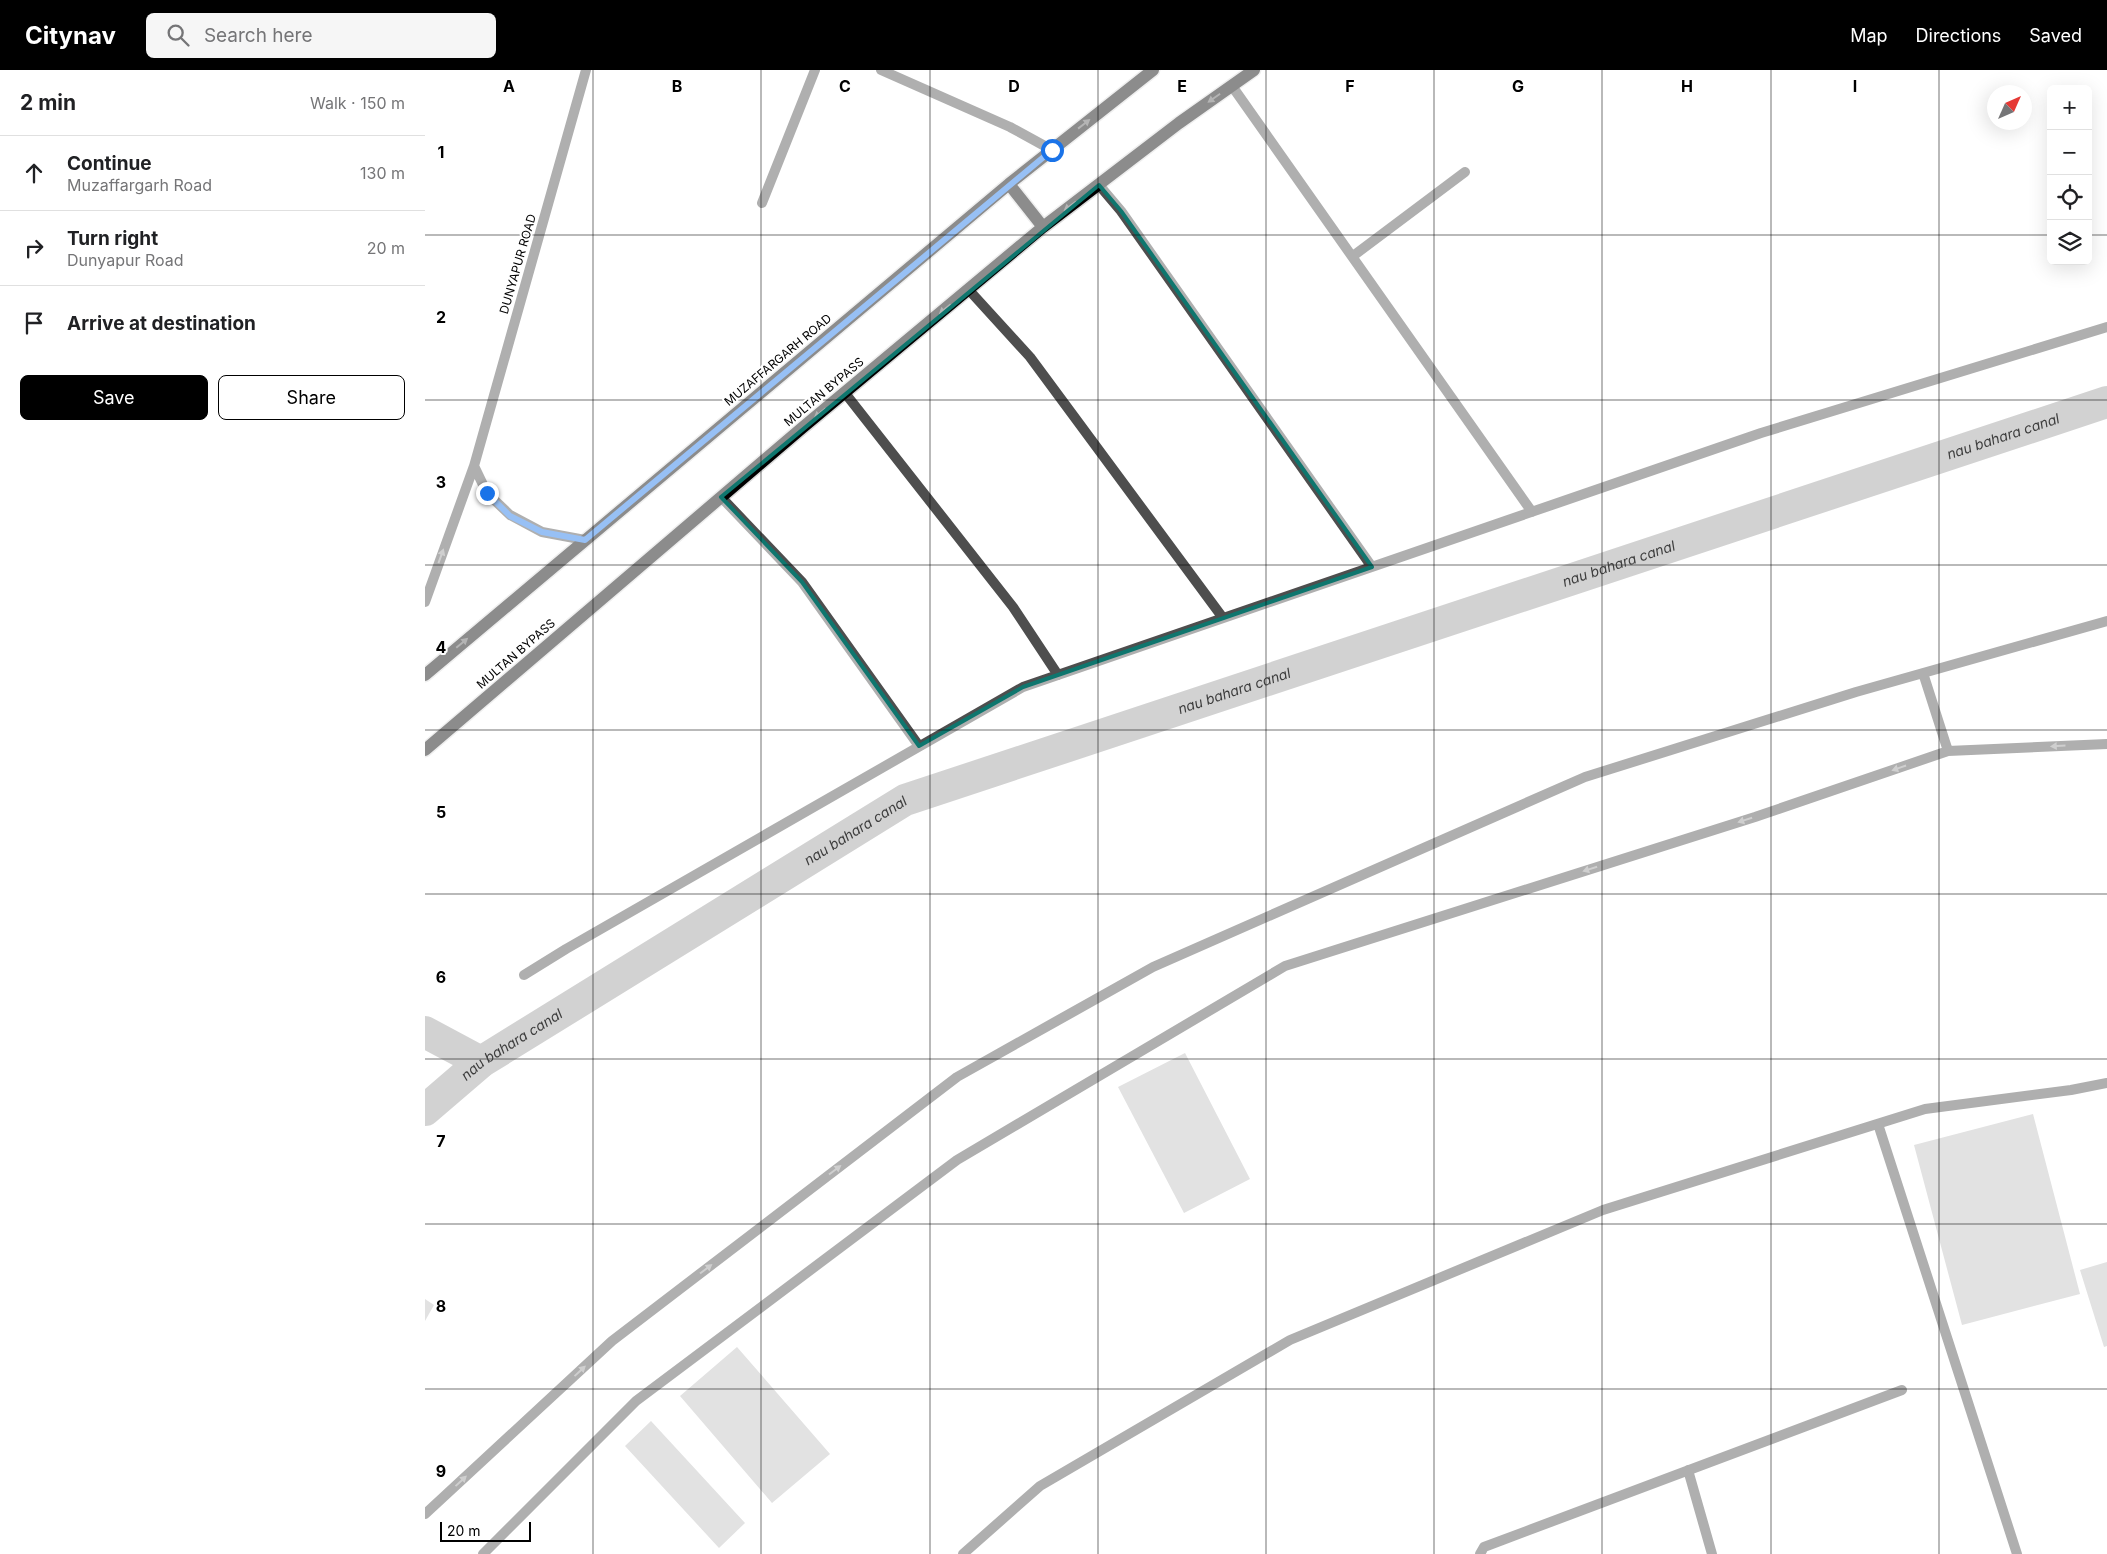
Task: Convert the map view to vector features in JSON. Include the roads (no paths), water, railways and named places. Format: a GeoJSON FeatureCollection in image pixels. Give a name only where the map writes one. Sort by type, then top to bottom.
{"type":"FeatureCollection","features":[{"type":"Feature","properties":{"kind":"main road","name":"MUZAFFARGARH ROAD"},"geometry":{"type":"LineString","coordinates":[[425,675],[1009,184],[1153,70]]}},
{"type":"Feature","properties":{"kind":"main road","name":"MULTAN BYPASS"},"geometry":{"type":"LineString","coordinates":[[425,750],[845,392],[1043,227],[1179,123],[1254,70]]}},
{"type":"Feature","properties":{"kind":"main road"},"geometry":{"type":"LineString","coordinates":[[1009,184],[1043,227]]}},
{"type":"Feature","properties":{"kind":"street","name":"DUNYAPUR ROAD"},"geometry":{"type":"LineString","coordinates":[[425,602],[474,466],[586,70]]}},
{"type":"Feature","properties":{"kind":"street"},"geometry":{"type":"LineString","coordinates":[[762,203],[815,70]]}},
{"type":"Feature","properties":{"kind":"street"},"geometry":{"type":"LineString","coordinates":[[881,70],[1010,127],[1052,150]]}},
{"type":"Feature","properties":{"kind":"street"},"geometry":{"type":"LineString","coordinates":[[1232,86],[1532,512]]}},
{"type":"Feature","properties":{"kind":"street"},"geometry":{"type":"LineString","coordinates":[[1353,256],[1465,172]]}},
{"type":"Feature","properties":{"kind":"street"},"geometry":{"type":"LineString","coordinates":[[1099,184],[1121,211],[1372,567]]}},
{"type":"Feature","properties":{"kind":"street"},"geometry":{"type":"LineString","coordinates":[[968,289],[1030,357],[1223,618]]}},
{"type":"Feature","properties":{"kind":"street"},"geometry":{"type":"LineString","coordinates":[[524,975],[565,949],[1023,687],[1761,433],[2107,327]]}},
{"type":"Feature","properties":{"kind":"street"},"geometry":{"type":"LineString","coordinates":[[845,392],[1013,607],[1057,675]]}},
{"type":"Feature","properties":{"kind":"street"},"geometry":{"type":"LineString","coordinates":[[474,466],[487,493],[510,516],[542,532],[585,540]]}},
{"type":"Feature","properties":{"kind":"street"},"geometry":{"type":"LineString","coordinates":[[721,497],[802,582],[919,746]]}},
{"type":"Feature","properties":{"kind":"street"},"geometry":{"type":"LineString","coordinates":[[425,1514],[612,1342],[957,1077],[1153,967],[1585,777],[1923,673],[2107,621]]}},
{"type":"Feature","properties":{"kind":"street"},"geometry":{"type":"LineString","coordinates":[[1923,673],[1949,751]]}},
{"type":"Feature","properties":{"kind":"street"},"geometry":{"type":"LineString","coordinates":[[483,1554],[635,1401],[957,1160],[1285,966],[1755,817],[1949,751],[2107,744]]}},
{"type":"Feature","properties":{"kind":"street"},"geometry":{"type":"LineString","coordinates":[[963,1554],[1040,1486],[1289,1340],[1603,1210],[1925,1109],[2071,1090],[2107,1083]]}},
{"type":"Feature","properties":{"kind":"street"},"geometry":{"type":"LineString","coordinates":[[1878,1124],[2017,1554]]}},
{"type":"Feature","properties":{"kind":"street"},"geometry":{"type":"LineString","coordinates":[[1472,1554],[1688,1470],[1902,1390]]}},
{"type":"Feature","properties":{"kind":"street"},"geometry":{"type":"LineString","coordinates":[[1688,1470],[1712,1554]]}},
{"type":"Feature","properties":{"kind":"waterway","name":"nau bahara canal"},"geometry":{"type":"LineString","coordinates":[[425,1110],[481,1062],[905,800],[2107,402]]}},
{"type":"Feature","properties":{"kind":"waterway"},"geometry":{"type":"LineString","coordinates":[[425,1032],[481,1062]]}}]}
